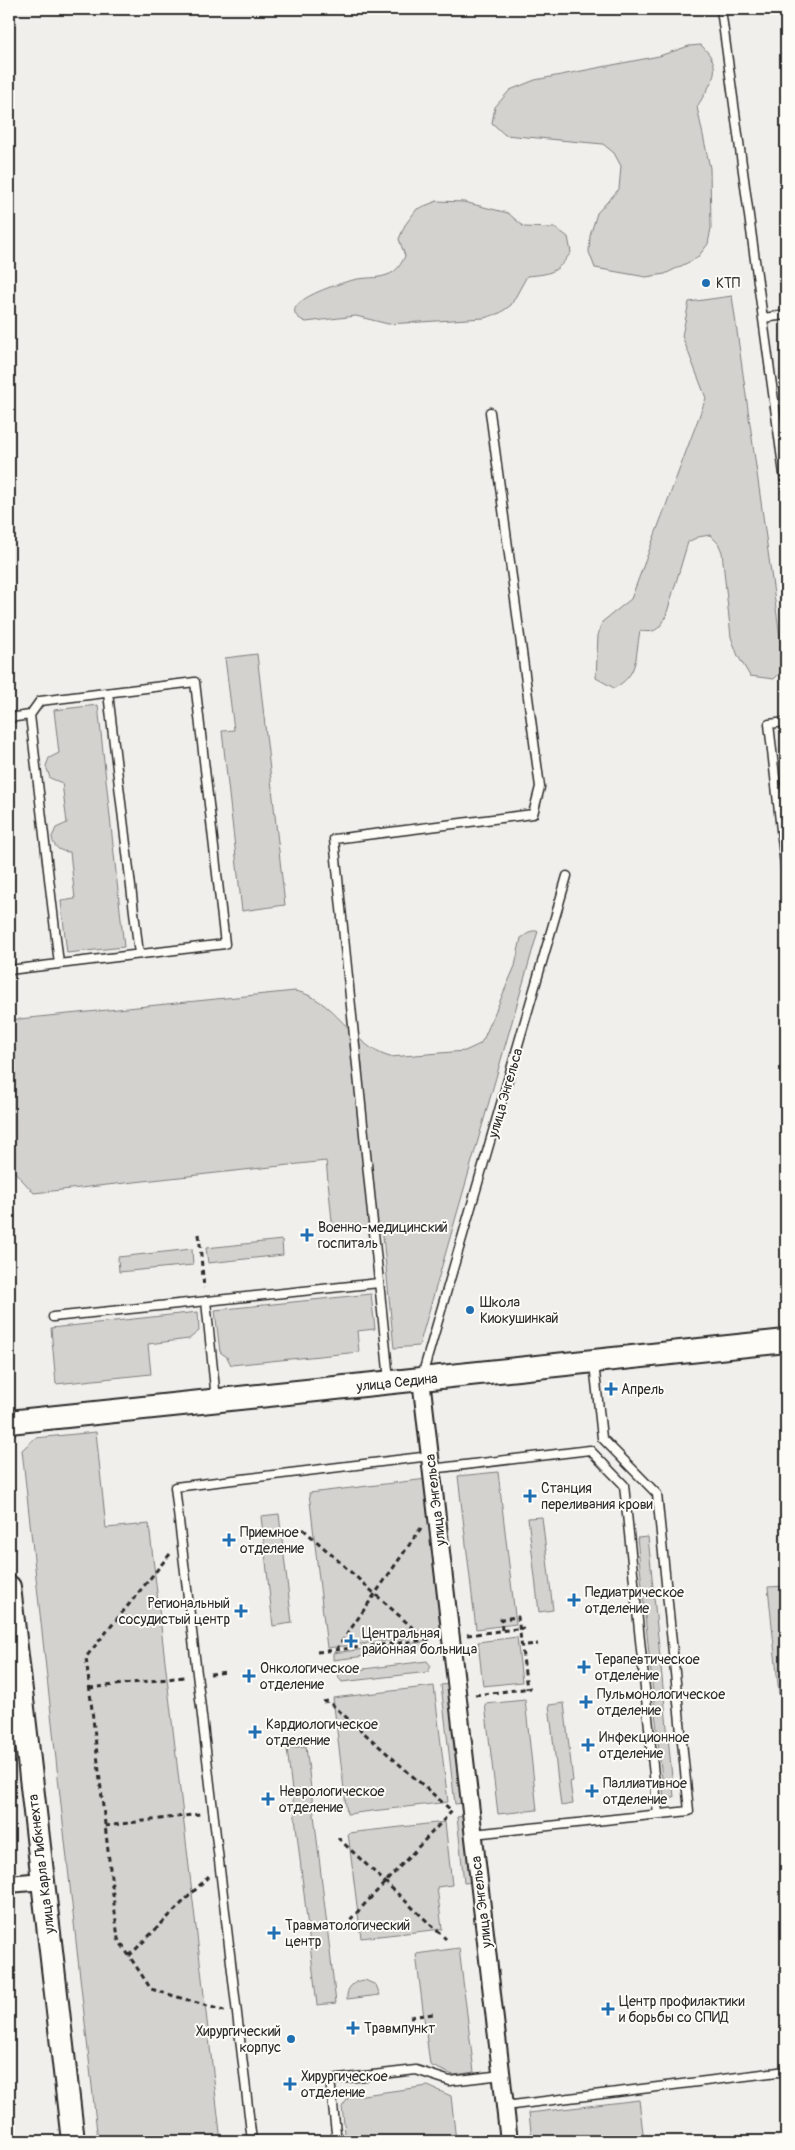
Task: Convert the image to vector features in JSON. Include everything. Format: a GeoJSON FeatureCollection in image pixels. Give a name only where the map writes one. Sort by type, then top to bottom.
{"type":"FeatureCollection","features":[{"type":"Feature","properties":{"kind":"street","name":"улица Седина"},"geometry":{"type":"LineString","coordinates":[[9,1422],[786,1341]]}},
{"type":"Feature","properties":{"kind":"street","name":"улица Энгельса"},"geometry":{"type":"LineString","coordinates":[[421,1379],[509,2141]]}},
{"type":"Feature","properties":{"kind":"street","name":"улица Карла Либкнехта"},"geometry":{"type":"LineString","coordinates":[[9,1587],[73,2141]]}},
{"type":"Feature","properties":{"kind":"street"},"geometry":{"type":"LineString","coordinates":[[9,1884],[43,1881]]}},
{"type":"Feature","properties":{"kind":"lane"},"geometry":{"type":"LineString","coordinates":[[721,9],[786,489]]}},
{"type":"Feature","properties":{"kind":"lane"},"geometry":{"type":"LineString","coordinates":[[763,318],[786,315]]}},
{"type":"Feature","properties":{"kind":"lane"},"geometry":{"type":"LineString","coordinates":[[389,1383],[334,839],[532,814],[540,787],[490,412]]}},
{"type":"Feature","properties":{"kind":"lane"},"geometry":{"type":"LineString","coordinates":[[9,970],[59,964],[139,954],[225,944],[195,682],[40,701],[30,715],[59,964]]}},
{"type":"Feature","properties":{"kind":"lane"},"geometry":{"type":"LineString","coordinates":[[108,693],[139,954]]}},
{"type":"Feature","properties":{"kind":"lane"},"geometry":{"type":"LineString","coordinates":[[9,718],[30,715]]}},
{"type":"Feature","properties":{"kind":"lane"},"geometry":{"type":"LineString","coordinates":[[786,722],[769,724],[786,874]]}},
{"type":"Feature","properties":{"kind":"lane","name":"улица Энгельса"},"geometry":{"type":"LineString","coordinates":[[421,1379],[567,876]]}},
{"type":"Feature","properties":{"kind":"lane"},"geometry":{"type":"LineString","coordinates":[[53,1317],[379,1283]]}},
{"type":"Feature","properties":{"kind":"lane"},"geometry":{"type":"LineString","coordinates":[[206,1302],[216,1401]]}},
{"type":"Feature","properties":{"kind":"lane"},"geometry":{"type":"LineString","coordinates":[[473,1834],[690,1811],[657,1494],[602,1438],[594,1361]]}},
{"type":"Feature","properties":{"kind":"lane"},"geometry":{"type":"LineString","coordinates":[[252,2141],[175,1486],[590,1450],[624,1486],[658,1814]]}},
{"type":"Feature","properties":{"kind":"lane"},"geometry":{"type":"LineString","coordinates":[[337,2141],[330,2080],[416,2070],[450,2081],[502,2075]]}},
{"type":"Feature","properties":{"kind":"lane"},"geometry":{"type":"LineString","coordinates":[[505,2106],[786,2071]]}},
{"type":"Feature","properties":{"kind":"path"},"geometry":{"type":"LineString","coordinates":[[199,1234],[206,1302]]}},
{"type":"Feature","properties":{"kind":"path"},"geometry":{"type":"LineString","coordinates":[[336,1650],[435,1507]]}},
{"type":"Feature","properties":{"kind":"path"},"geometry":{"type":"LineString","coordinates":[[303,1529],[426,1639]]}},
{"type":"Feature","properties":{"kind":"path"},"geometry":{"type":"LineString","coordinates":[[182,1540],[86,1657],[89,1688],[118,1938],[151,1989],[237,2015]]}},
{"type":"Feature","properties":{"kind":"path"},"geometry":{"type":"LineString","coordinates":[[475,1695],[529,1689],[522,1628],[518,1616],[501,1619],[502,1630]]}},
{"type":"Feature","properties":{"kind":"path"},"geometry":{"type":"LineString","coordinates":[[317,1652],[522,1628]]}},
{"type":"Feature","properties":{"kind":"path"},"geometry":{"type":"LineString","coordinates":[[527,1645],[538,1644]]}},
{"type":"Feature","properties":{"kind":"path"},"geometry":{"type":"LineString","coordinates":[[89,1688],[227,1672]]}},
{"type":"Feature","properties":{"kind":"path"},"geometry":{"type":"LineString","coordinates":[[303,1688],[321,1686]]}},
{"type":"Feature","properties":{"kind":"path"},"geometry":{"type":"LineString","coordinates":[[323,1702],[328,1701],[452,1811],[348,1922]]}},
{"type":"Feature","properties":{"kind":"path"},"geometry":{"type":"LineString","coordinates":[[105,1826],[214,1813]]}},
{"type":"Feature","properties":{"kind":"path"},"geometry":{"type":"LineString","coordinates":[[338,1838],[446,1939]]}},
{"type":"Feature","properties":{"kind":"path"},"geometry":{"type":"LineString","coordinates":[[129,1956],[220,1865]]}},
{"type":"Feature","properties":{"kind":"path"},"geometry":{"type":"LineString","coordinates":[[410,2017],[433,2014]]}},
{"type":"Feature","properties":{"kind":"shaded area"},"geometry":{"type":"Polygon","coordinates":[[[701,45],[713,61],[714,69],[711,83],[697,107],[710,168],[711,228],[708,244],[697,258],[665,274],[646,277],[595,268],[589,252],[590,236],[597,213],[619,189],[621,166],[614,153],[603,144],[505,135],[492,123],[495,107],[510,90],[535,80],[659,56],[689,46],[701,45]]]}},
{"type":"Feature","properties":{"kind":"shaded area"},"geometry":{"type":"Polygon","coordinates":[[[437,201],[464,202],[508,213],[524,227],[556,228],[568,237],[571,252],[562,264],[553,271],[527,276],[511,305],[500,313],[484,318],[388,324],[356,316],[306,322],[296,315],[295,309],[300,302],[322,290],[353,280],[383,276],[396,270],[405,256],[399,239],[405,225],[417,209],[437,201]]]}},
{"type":"Feature","properties":{"kind":"shaded area"},"geometry":{"type":"Polygon","coordinates":[[[732,296],[784,665],[774,679],[750,676],[738,656],[731,637],[722,552],[718,543],[710,535],[698,537],[688,542],[665,619],[655,630],[648,632],[640,631],[632,671],[622,683],[614,688],[596,678],[598,635],[602,622],[631,599],[706,398],[682,336],[689,302],[732,296]]]}},
{"type":"Feature","properties":{"kind":"shaded area"},"geometry":{"type":"Polygon","coordinates":[[[257,654],[285,905],[242,911],[222,731],[234,730],[225,658],[257,654]]]}},
{"type":"Feature","properties":{"kind":"shaded area"},"geometry":{"type":"Polygon","coordinates":[[[98,705],[124,947],[67,953],[61,901],[75,899],[70,852],[58,848],[54,844],[52,837],[56,828],[67,823],[62,783],[50,778],[46,766],[49,758],[59,753],[54,710],[98,705]]]}},
{"type":"Feature","properties":{"kind":"shaded area"},"geometry":{"type":"Polygon","coordinates":[[[532,931],[538,931],[419,1346],[394,1348],[382,1226],[333,1231],[326,1161],[34,1193],[11,1168],[9,1147],[9,1020],[295,991],[309,995],[321,1003],[364,1043],[390,1057],[465,1051],[480,1044],[484,1038],[515,966],[521,938],[532,931]]]}},
{"type":"Feature","properties":{"kind":"shaded area"},"geometry":{"type":"Polygon","coordinates":[[[282,1240],[283,1255],[208,1263],[206,1248],[282,1240]]]}},
{"type":"Feature","properties":{"kind":"shaded area"},"geometry":{"type":"Polygon","coordinates":[[[192,1249],[193,1265],[119,1272],[118,1257],[192,1249]]]}},
{"type":"Feature","properties":{"kind":"shaded area"},"geometry":{"type":"Polygon","coordinates":[[[371,1294],[375,1329],[357,1331],[359,1352],[231,1365],[227,1357],[220,1352],[215,1310],[371,1294]]]}},
{"type":"Feature","properties":{"kind":"shaded area"},"geometry":{"type":"Polygon","coordinates":[[[198,1312],[199,1331],[189,1339],[148,1344],[151,1374],[56,1384],[51,1328],[198,1312]]]}},
{"type":"Feature","properties":{"kind":"shaded area"},"geometry":{"type":"Polygon","coordinates":[[[96,1432],[106,1528],[149,1524],[221,2141],[98,2141],[22,1450],[35,1438],[96,1432]]]}},
{"type":"Feature","properties":{"kind":"shaded area"},"geometry":{"type":"Polygon","coordinates":[[[498,1472],[516,1624],[476,1629],[458,1476],[498,1472]]]}},
{"type":"Feature","properties":{"kind":"shaded area"},"geometry":{"type":"Polygon","coordinates":[[[427,1479],[445,1634],[327,1648],[309,1493],[427,1479]]]}},
{"type":"Feature","properties":{"kind":"shaded area"},"geometry":{"type":"Polygon","coordinates":[[[279,1514],[292,1623],[273,1626],[261,1516],[279,1514]]]}},
{"type":"Feature","properties":{"kind":"shaded area"},"geometry":{"type":"Polygon","coordinates":[[[542,1517],[553,1610],[539,1612],[528,1518],[542,1517]]]}},
{"type":"Feature","properties":{"kind":"shaded area"},"geometry":{"type":"Polygon","coordinates":[[[648,1537],[674,1797],[664,1798],[637,1538],[648,1537]]]}},
{"type":"Feature","properties":{"kind":"shaded area"},"geometry":{"type":"Polygon","coordinates":[[[786,1586],[786,1693],[779,1694],[768,1587],[786,1586]]]}},
{"type":"Feature","properties":{"kind":"shaded area"},"geometry":{"type":"Polygon","coordinates":[[[517,1637],[522,1682],[483,1686],[478,1642],[517,1637]]]}},
{"type":"Feature","properties":{"kind":"shaded area"},"geometry":{"type":"Polygon","coordinates":[[[429,1641],[430,1648],[333,1660],[333,1653],[429,1641]]]}},
{"type":"Feature","properties":{"kind":"shaded area"},"geometry":{"type":"Polygon","coordinates":[[[427,1661],[431,1666],[428,1672],[342,1682],[338,1677],[340,1672],[427,1661]]]}},
{"type":"Feature","properties":{"kind":"shaded area"},"geometry":{"type":"Polygon","coordinates":[[[451,1684],[465,1803],[455,1804],[441,1685],[451,1684]]]}},
{"type":"Feature","properties":{"kind":"shaded area"},"geometry":{"type":"Polygon","coordinates":[[[434,1686],[448,1802],[347,1814],[333,1698],[434,1686]]]}},
{"type":"Feature","properties":{"kind":"shaded area"},"geometry":{"type":"Polygon","coordinates":[[[525,1700],[537,1810],[498,1814],[485,1704],[525,1700]]]}},
{"type":"Feature","properties":{"kind":"shaded area"},"geometry":{"type":"Polygon","coordinates":[[[564,1703],[573,1781],[570,1782],[573,1804],[561,1806],[549,1705],[564,1703]]]}},
{"type":"Feature","properties":{"kind":"shaded area"},"geometry":{"type":"Polygon","coordinates":[[[306,1746],[336,2003],[317,2005],[287,1748],[306,1746]]]}},
{"type":"Feature","properties":{"kind":"shaded area"},"geometry":{"type":"Polygon","coordinates":[[[467,1816],[475,1882],[464,1883],[457,1817],[467,1816]]]}},
{"type":"Feature","properties":{"kind":"shaded area"},"geometry":{"type":"Polygon","coordinates":[[[445,1822],[452,1885],[437,1887],[442,1929],[361,1938],[348,1833],[445,1822]]]}},
{"type":"Feature","properties":{"kind":"shaded area"},"geometry":{"type":"Polygon","coordinates":[[[459,1948],[474,2072],[453,2075],[430,2065],[416,1954],[459,1948]]]}},
{"type":"Feature","properties":{"kind":"shaded area"},"geometry":{"type":"Polygon","coordinates":[[[365,1980],[376,1985],[380,1995],[347,1999],[349,1988],[357,1982],[365,1980]]]}},
{"type":"Feature","properties":{"kind":"shaded area"},"geometry":{"type":"Polygon","coordinates":[[[428,2086],[451,2096],[456,2141],[346,2141],[342,2107],[349,2097],[428,2086]]]}},
{"type":"Feature","properties":{"kind":"shaded area"},"geometry":{"type":"Polygon","coordinates":[[[639,2100],[644,2141],[532,2141],[529,2113],[639,2100]]]}},
{"type":"Feature","properties":{"kind":"place","name":"КТП"},"geometry":{"type":"Point","coordinates":[706,283]}},
{"type":"Feature","properties":{"kind":"place","name":"Военно-медицинский госпиталь"},"geometry":{"type":"Point","coordinates":[307,1235]}},
{"type":"Feature","properties":{"kind":"place","name":"Школа Киокушинкай"},"geometry":{"type":"Point","coordinates":[470,1310]}},
{"type":"Feature","properties":{"kind":"place","name":"Апрель"},"geometry":{"type":"Point","coordinates":[611,1389]}},
{"type":"Feature","properties":{"kind":"place","name":"Станция переливания крови"},"geometry":{"type":"Point","coordinates":[530,1496]}},
{"type":"Feature","properties":{"kind":"place","name":"Приемное отделение"},"geometry":{"type":"Point","coordinates":[229,1540]}},
{"type":"Feature","properties":{"kind":"place","name":"Педиатрическое отделение"},"geometry":{"type":"Point","coordinates":[574,1600]}},
{"type":"Feature","properties":{"kind":"place","name":"Региональный сосудистый центр"},"geometry":{"type":"Point","coordinates":[241,1611]}},
{"type":"Feature","properties":{"kind":"place","name":"Центральная районная больница"},"geometry":{"type":"Point","coordinates":[351,1641]}},
{"type":"Feature","properties":{"kind":"place","name":"Терапевтическое отделение"},"geometry":{"type":"Point","coordinates":[584,1667]}},
{"type":"Feature","properties":{"kind":"place","name":"Онкологическое отделение"},"geometry":{"type":"Point","coordinates":[249,1676]}},
{"type":"Feature","properties":{"kind":"place","name":"Пульмонологическое отделение"},"geometry":{"type":"Point","coordinates":[586,1702]}},
{"type":"Feature","properties":{"kind":"place","name":"Кардиологическое отделение"},"geometry":{"type":"Point","coordinates":[255,1732]}},
{"type":"Feature","properties":{"kind":"place","name":"Инфекционное отделение"},"geometry":{"type":"Point","coordinates":[588,1745]}},
{"type":"Feature","properties":{"kind":"place","name":"Паллиативное отделение"},"geometry":{"type":"Point","coordinates":[592,1791]}},
{"type":"Feature","properties":{"kind":"place","name":"Неврологическое отделение"},"geometry":{"type":"Point","coordinates":[268,1799]}},
{"type":"Feature","properties":{"kind":"place","name":"Травматологический центр"},"geometry":{"type":"Point","coordinates":[274,1933]}},
{"type":"Feature","properties":{"kind":"place","name":"Центр профилактики и борьбы со СПИД"},"geometry":{"type":"Point","coordinates":[608,2009]}},
{"type":"Feature","properties":{"kind":"place","name":"Травмпункт"},"geometry":{"type":"Point","coordinates":[353,2028]}},
{"type":"Feature","properties":{"kind":"place","name":"Хирургический корпус"},"geometry":{"type":"Point","coordinates":[291,2039]}},
{"type":"Feature","properties":{"kind":"place","name":"Хирургическое отделение"},"geometry":{"type":"Point","coordinates":[290,2084]}}]}
